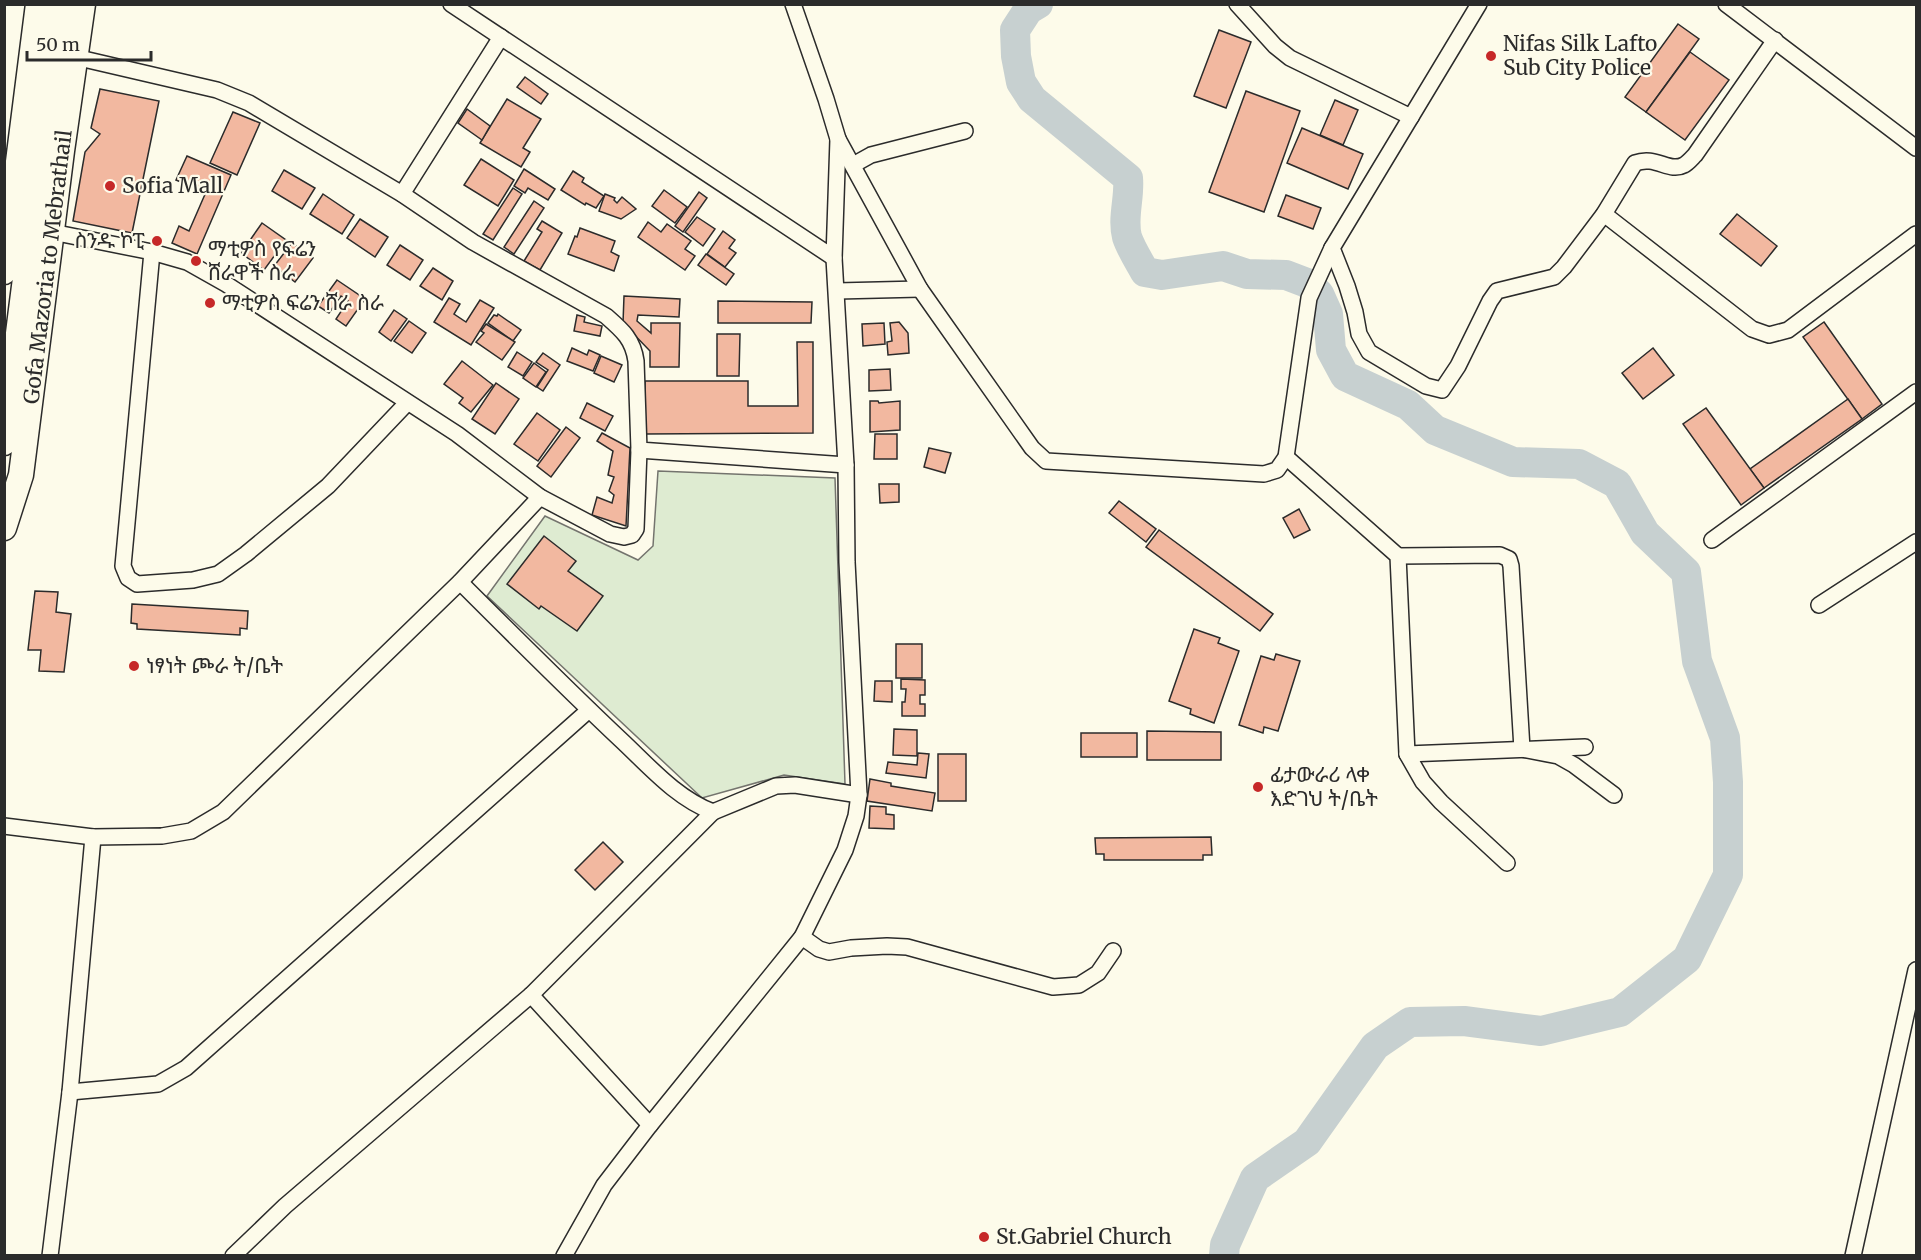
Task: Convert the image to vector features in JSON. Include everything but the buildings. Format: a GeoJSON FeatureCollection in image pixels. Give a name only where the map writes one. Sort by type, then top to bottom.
{"type":"FeatureCollection","features":[{"type":"Feature","properties":{"kind":"main road","name":"Gofa Mazoria to Mebrathail"},"geometry":{"type":"LineString","coordinates":[[4,272],[13,142],[38,4]]}},
{"type":"Feature","properties":{"kind":"main road"},"geometry":{"type":"LineString","coordinates":[[4,443],[60,4]]}},
{"type":"Feature","properties":{"kind":"main road","name":"Gofa Mazoria to Mebrathail"},"geometry":{"type":"LineString","coordinates":[[4,528],[21,475],[83,4]]}},
{"type":"Feature","properties":{"kind":"street"},"geometry":{"type":"LineString","coordinates":[[451,4],[834,258]]}},
{"type":"Feature","properties":{"kind":"street"},"geometry":{"type":"LineString","coordinates":[[794,4],[838,138],[920,289],[1032,448],[1046,461],[1264,474],[1278,470],[1286,457],[1309,298],[1322,267],[1479,4]]}},
{"type":"Feature","properties":{"kind":"street"},"geometry":{"type":"LineString","coordinates":[[1237,4],[1275,46],[1290,58],[1411,117]]}},
{"type":"Feature","properties":{"kind":"street"},"geometry":{"type":"LineString","coordinates":[[1726,4],[1917,148]]}},
{"type":"Feature","properties":{"kind":"street"},"geometry":{"type":"LineString","coordinates":[[402,194],[501,38]]}},
{"type":"Feature","properties":{"kind":"street"},"geometry":{"type":"LineString","coordinates":[[1332,248],[1352,303],[1359,334],[1369,352],[1426,386],[1442,390],[1458,366],[1497,291],[1554,276],[1564,267],[1604,214],[1635,163],[1644,159],[1673,167],[1684,165],[1695,155],[1775,40]]}},
{"type":"Feature","properties":{"kind":"street"},"geometry":{"type":"LineString","coordinates":[[52,232],[152,252],[187,262],[226,284],[457,434],[540,497],[610,534],[624,537],[632,535],[636,529],[639,450],[636,361],[634,347],[606,316],[473,242],[402,194],[249,103],[218,90],[75,57]]}},
{"type":"Feature","properties":{"kind":"street"},"geometry":{"type":"LineString","coordinates":[[853,165],[871,155],[965,131]]}},
{"type":"Feature","properties":{"kind":"street"},"geometry":{"type":"LineString","coordinates":[[564,1256],[604,1185],[802,937],[845,850],[856,816],[859,795],[847,562],[846,465],[834,258],[838,138]]}},
{"type":"Feature","properties":{"kind":"street"},"geometry":{"type":"LineString","coordinates":[[1604,214],[1752,329],[1769,334],[1788,330],[1917,234]]}},
{"type":"Feature","properties":{"kind":"street"},"geometry":{"type":"LineString","coordinates":[[152,252],[123,566],[128,578],[137,584],[193,580],[218,574],[246,554],[328,486],[407,403]]}},
{"type":"Feature","properties":{"kind":"street"},"geometry":{"type":"LineString","coordinates":[[837,291],[920,289]]}},
{"type":"Feature","properties":{"kind":"street"},"geometry":{"type":"LineString","coordinates":[[1712,540],[1917,392]]}},
{"type":"Feature","properties":{"kind":"street"},"geometry":{"type":"LineString","coordinates":[[639,450],[846,465]]}},
{"type":"Feature","properties":{"kind":"street"},"geometry":{"type":"LineString","coordinates":[[1286,457],[1398,556],[1500,555],[1509,558],[1522,749]]}},
{"type":"Feature","properties":{"kind":"street"},"geometry":{"type":"LineString","coordinates":[[4,826],[93,837],[162,836],[190,831],[224,812],[460,582],[540,497]]}},
{"type":"Feature","properties":{"kind":"street"},"geometry":{"type":"LineString","coordinates":[[1820,605],[1917,542]]}},
{"type":"Feature","properties":{"kind":"street"},"geometry":{"type":"LineString","coordinates":[[1398,556],[1407,754],[1423,782],[1441,802],[1507,863]]}},
{"type":"Feature","properties":{"kind":"street"},"geometry":{"type":"LineString","coordinates":[[460,582],[589,710],[669,785],[694,805],[713,812]]}},
{"type":"Feature","properties":{"kind":"street"},"geometry":{"type":"LineString","coordinates":[[70,1092],[158,1084],[186,1068],[589,710]]}},
{"type":"Feature","properties":{"kind":"street"},"geometry":{"type":"LineString","coordinates":[[1407,754],[1585,747]]}},
{"type":"Feature","properties":{"kind":"street"},"geometry":{"type":"LineString","coordinates":[[1522,749],[1558,756],[1614,795]]}},
{"type":"Feature","properties":{"kind":"street"},"geometry":{"type":"LineString","coordinates":[[233,1256],[285,1206],[531,995],[713,812],[776,786],[795,785],[859,795]]}},
{"type":"Feature","properties":{"kind":"street"},"geometry":{"type":"LineString","coordinates":[[50,1256],[70,1092],[93,837]]}},
{"type":"Feature","properties":{"kind":"street"},"geometry":{"type":"LineString","coordinates":[[802,937],[819,950],[829,952],[875,946],[907,947],[1053,987],[1079,985],[1098,973],[1113,951]]}},
{"type":"Feature","properties":{"kind":"street"},"geometry":{"type":"LineString","coordinates":[[1853,1256],[1917,970]]}},
{"type":"Feature","properties":{"kind":"street"},"geometry":{"type":"LineString","coordinates":[[531,995],[650,1125]]}},
{"type":"Feature","properties":{"kind":"green space"},"geometry":{"type":"Polygon","coordinates":[[[658,471],[835,478],[845,784],[784,775],[702,798],[487,596],[545,516],[638,560],[653,546],[658,471]]]}},
{"type":"Feature","properties":{"kind":"waterway"},"geometry":{"type":"LineString","coordinates":[[1038,4],[1028,10],[1015,30],[1016,56],[1021,82],[1032,99],[1128,178],[1127,237],[1145,272],[1162,275],[1223,266],[1247,274],[1286,275],[1307,283],[1319,294],[1328,314],[1331,350],[1345,376],[1408,405],[1435,430],[1513,462],[1579,464],[1617,484],[1645,533],[1686,572],[1697,661],[1725,738],[1728,782],[1728,875],[1687,959],[1620,1012],[1541,1031],[1464,1021],[1410,1022],[1375,1046],[1307,1142],[1255,1178],[1225,1245],[1224,1256]]}},
{"type":"Feature","properties":{"kind":"place","name":"Nifas Silk Lafto Sub City Police"},"geometry":{"type":"Point","coordinates":[1491,56]}},
{"type":"Feature","properties":{"kind":"place","name":"Sofia Mall"},"geometry":{"type":"Point","coordinates":[110,186]}},
{"type":"Feature","properties":{"kind":"place","name":"ስንዱ ኮፒ"},"geometry":{"type":"Point","coordinates":[157,241]}},
{"type":"Feature","properties":{"kind":"place","name":"ማቲዎስ የፍሬን ሸራዋች ስራ"},"geometry":{"type":"Point","coordinates":[196,261]}},
{"type":"Feature","properties":{"kind":"place","name":"ማቲዎስ ፍሬን ሸራ ስራ"},"geometry":{"type":"Point","coordinates":[210,303]}},
{"type":"Feature","properties":{"kind":"place","name":"ነፃነት ጮራ ት/ቤት"},"geometry":{"type":"Point","coordinates":[134,666]}},
{"type":"Feature","properties":{"kind":"place","name":"ፊታውራሪ ላቀ እድገህ ት/ቤት"},"geometry":{"type":"Point","coordinates":[1258,787]}},
{"type":"Feature","properties":{"kind":"place","name":"St.Gabriel Church"},"geometry":{"type":"Point","coordinates":[984,1237]}}]}
